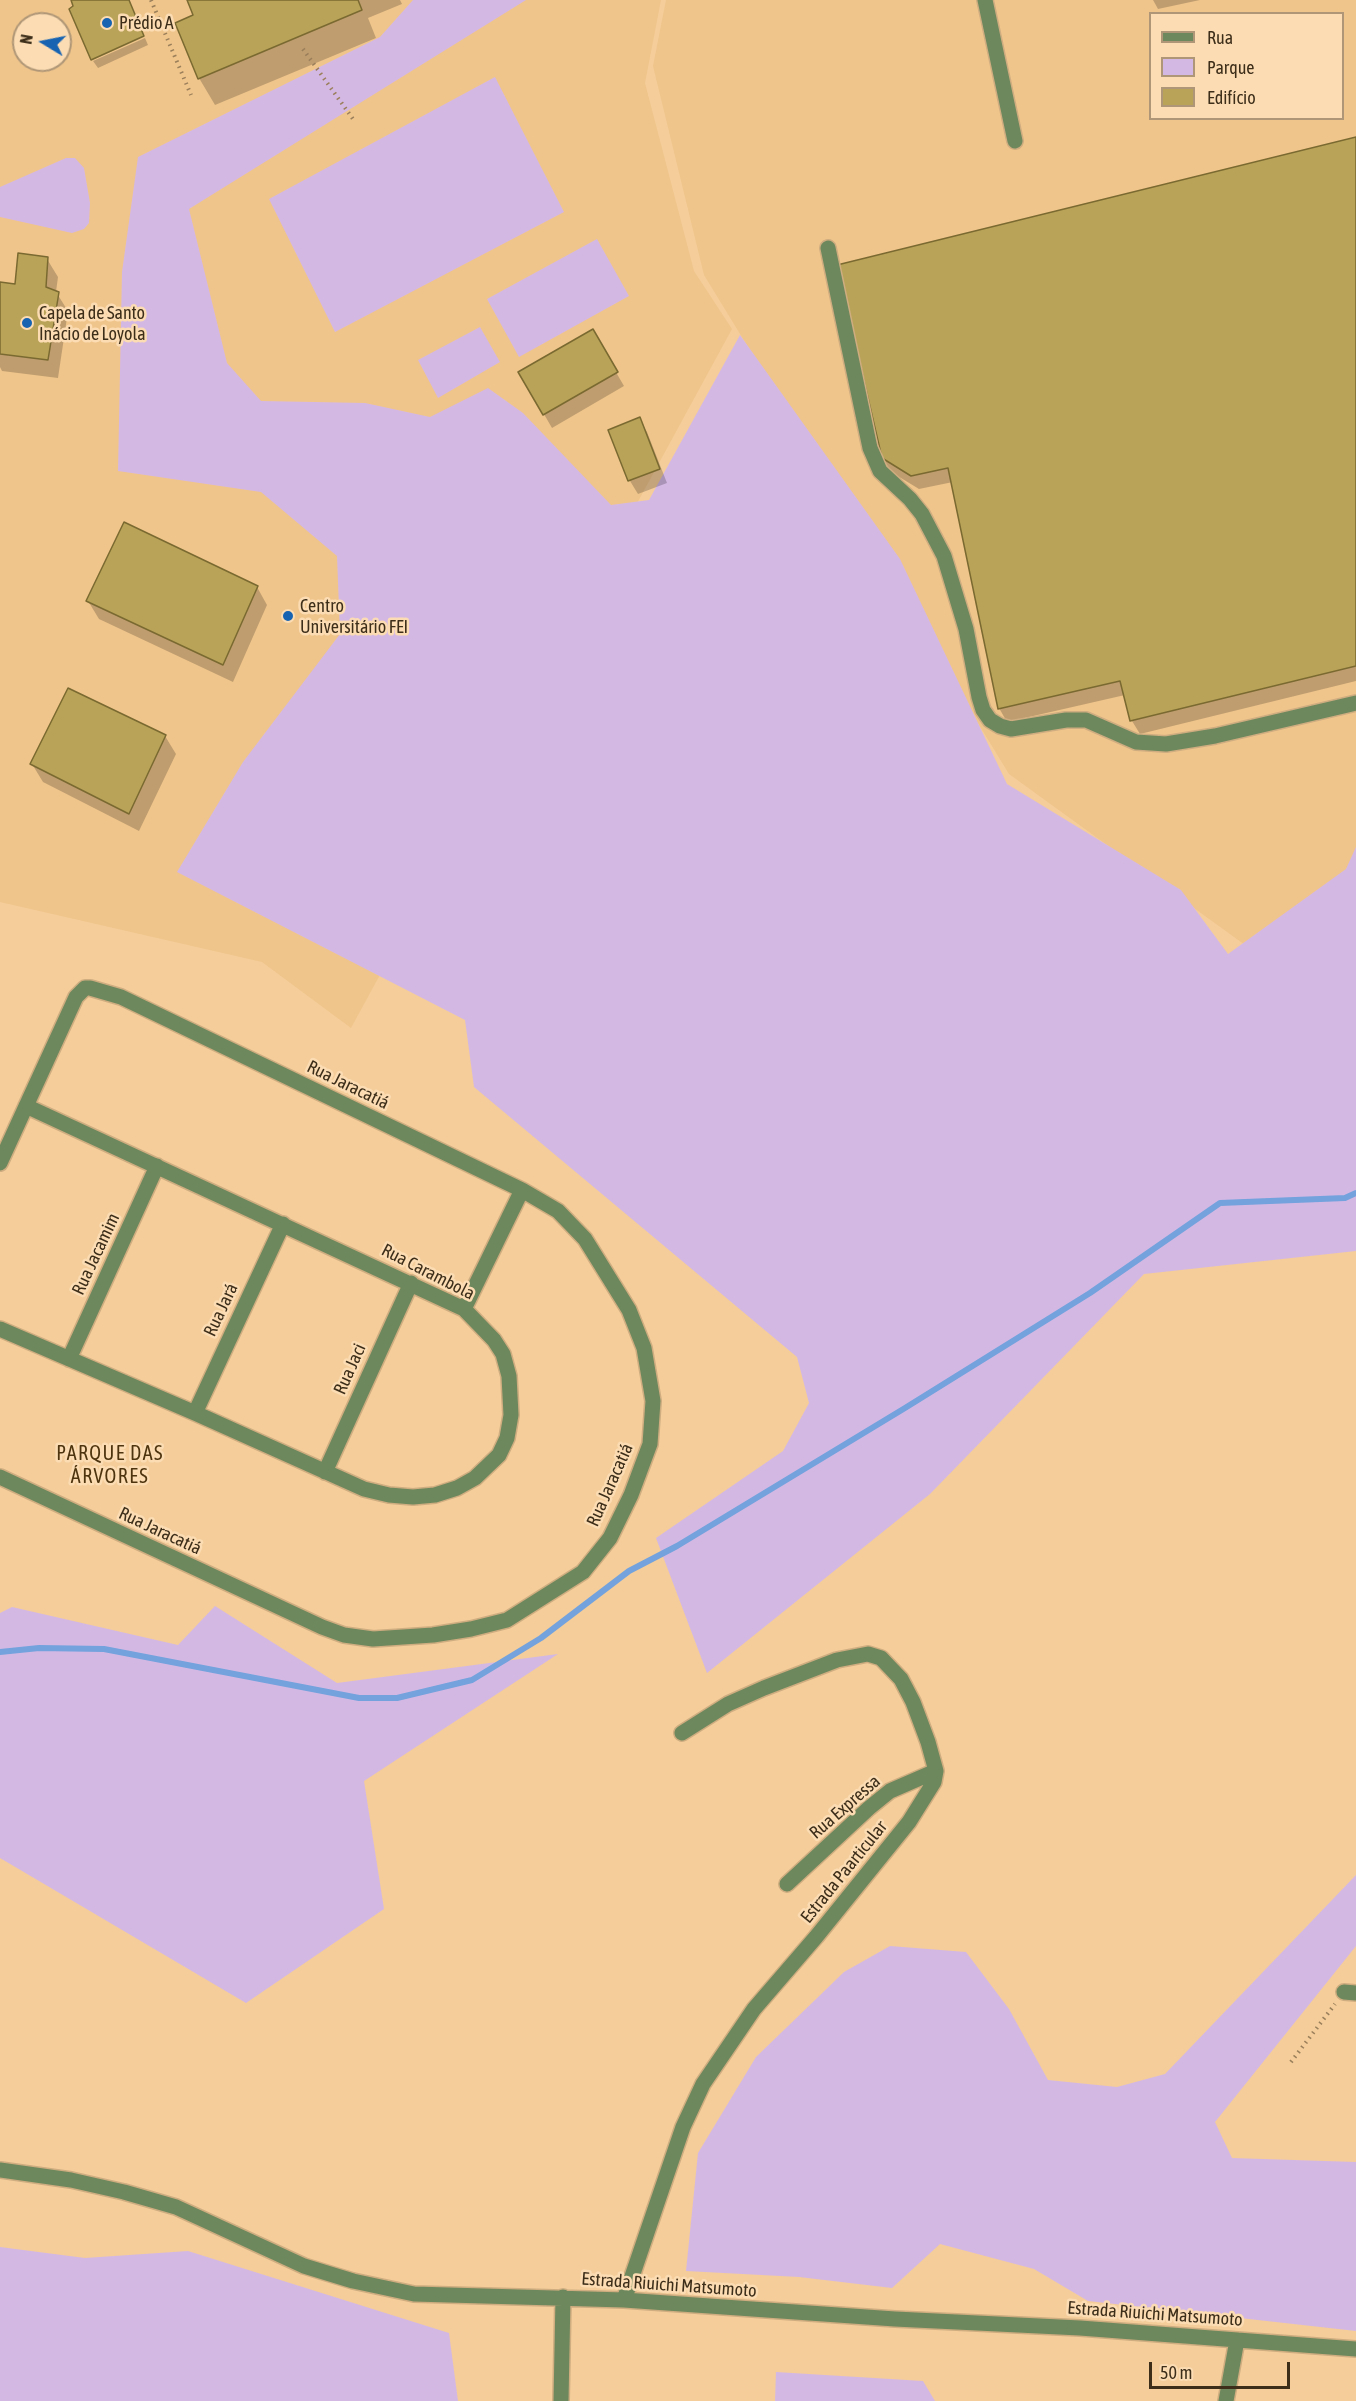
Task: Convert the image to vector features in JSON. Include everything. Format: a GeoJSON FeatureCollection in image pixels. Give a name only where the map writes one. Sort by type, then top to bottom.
{"type":"FeatureCollection","features":[{"type":"Feature","properties":{"kind":"street"},"geometry":{"type":"LineString","coordinates":[[986,0],[1014,141]]}},
{"type":"Feature","properties":{"kind":"street"},"geometry":{"type":"LineString","coordinates":[[828,248],[870,448],[880,471],[910,499],[922,514],[944,556],[966,629],[979,697],[983,710],[990,720],[1011,729],[1066,720],[1086,720],[1136,742],[1166,744],[1215,736],[1356,703]]}},
{"type":"Feature","properties":{"kind":"street","name":"Rua Jaracatiá"},"geometry":{"type":"LineString","coordinates":[[0,1477],[280,1609],[344,1635],[396,1639],[471,1629],[507,1620],[583,1572],[610,1538],[631,1495],[650,1444],[653,1401],[644,1348],[629,1310],[585,1239],[558,1211],[522,1190],[143,1007],[90,988],[85,988],[76,997],[26,1106]]}},
{"type":"Feature","properties":{"kind":"street"},"geometry":{"type":"LineString","coordinates":[[0,1163],[26,1106]]}},
{"type":"Feature","properties":{"kind":"street","name":"Rua Carambola"},"geometry":{"type":"LineString","coordinates":[[0,1329],[364,1489],[389,1495],[413,1497],[435,1495],[457,1488],[475,1478],[494,1461],[507,1438],[511,1416],[509,1376],[503,1354],[494,1340],[464,1309],[26,1106]]}},
{"type":"Feature","properties":{"kind":"street","name":"Rua Jacamim"},"geometry":{"type":"LineString","coordinates":[[69,1359],[157,1166]]}},
{"type":"Feature","properties":{"kind":"street"},"geometry":{"type":"LineString","coordinates":[[464,1309],[522,1190]]}},
{"type":"Feature","properties":{"kind":"street","name":"Rua Jará"},"geometry":{"type":"LineString","coordinates":[[195,1413],[283,1224]]}},
{"type":"Feature","properties":{"kind":"street","name":"Rua Jaci"},"geometry":{"type":"LineString","coordinates":[[325,1472],[411,1283]]}},
{"type":"Feature","properties":{"kind":"street"},"geometry":{"type":"LineString","coordinates":[[682,1733],[728,1704],[764,1688],[837,1660],[853,1655],[868,1654],[881,1658],[901,1679],[928,1742],[936,1771]]}},
{"type":"Feature","properties":{"kind":"street","name":"Rua Expressa"},"geometry":{"type":"LineString","coordinates":[[787,1884],[890,1791],[936,1771]]}},
{"type":"Feature","properties":{"kind":"street","name":"Estrada Paarticular"},"geometry":{"type":"LineString","coordinates":[[624,2300],[683,2127],[703,2084],[754,2009],[909,1822],[934,1782],[936,1771]]}},
{"type":"Feature","properties":{"kind":"street","name":"Estrada Riuichi Matsumoto"},"geometry":{"type":"LineString","coordinates":[[0,2170],[71,2180],[176,2206],[304,2266],[353,2281],[414,2295],[624,2300],[1080,2328],[1356,2349]]}},
{"type":"Feature","properties":{"kind":"street"},"geometry":{"type":"LineString","coordinates":[[561,2401],[562,2297]]}},
{"type":"Feature","properties":{"kind":"street"},"geometry":{"type":"LineString","coordinates":[[1226,2401],[1237,2340]]}},
{"type":"Feature","properties":{"kind":"path"},"geometry":{"type":"LineString","coordinates":[[151,0],[191,95]]}},
{"type":"Feature","properties":{"kind":"path"},"geometry":{"type":"LineString","coordinates":[[303,49],[353,119]]}},
{"type":"Feature","properties":{"kind":"path"},"geometry":{"type":"LineString","coordinates":[[1291,2062],[1350,1993]]}},
{"type":"Feature","properties":{"kind":"shaded area","name":"Centro Universitário FEI"},"geometry":{"type":"Polygon","coordinates":[[[0,0],[661,0],[645,83],[694,271],[732,329],[351,1028],[262,962],[0,902],[0,0]]]}},
{"type":"Feature","properties":{"kind":"shaded area"},"geometry":{"type":"Polygon","coordinates":[[[666,0],[1356,0],[1356,1022],[1332,1008],[1009,774],[704,275],[653,66],[666,0]]]}},
{"type":"Feature","properties":{"kind":"green space"},"geometry":{"type":"Polygon","coordinates":[[[413,0],[526,0],[189,209],[227,363],[261,401],[365,403],[430,417],[488,388],[523,413],[611,505],[649,500],[740,335],[900,559],[1007,784],[1181,890],[1228,954],[1346,869],[1356,847],[1356,1251],[1144,1274],[930,1494],[707,1673],[656,1538],[783,1451],[809,1403],[797,1357],[474,1087],[465,1020],[177,872],[243,762],[340,634],[337,556],[261,492],[118,471],[122,272],[138,157],[380,37],[413,0]]]}},
{"type":"Feature","properties":{"kind":"green space"},"geometry":{"type":"Polygon","coordinates":[[[495,77],[564,212],[335,332],[269,199],[495,77]]]}},
{"type":"Feature","properties":{"kind":"green space"},"geometry":{"type":"Polygon","coordinates":[[[66,158],[75,158],[84,168],[90,203],[89,223],[84,229],[72,233],[0,217],[0,187],[66,158]]]}},
{"type":"Feature","properties":{"kind":"green space"},"geometry":{"type":"Polygon","coordinates":[[[597,239],[629,296],[519,357],[487,299],[597,239]]]}},
{"type":"Feature","properties":{"kind":"green space"},"geometry":{"type":"Polygon","coordinates":[[[480,327],[500,362],[438,398],[418,360],[480,327]]]}},
{"type":"Feature","properties":{"kind":"green space"},"geometry":{"type":"Polygon","coordinates":[[[215,1606],[337,1683],[558,1654],[364,1781],[384,1909],[246,2003],[0,1858],[0,1613],[12,1607],[178,1645],[215,1606]]]}},
{"type":"Feature","properties":{"kind":"green space"},"geometry":{"type":"Polygon","coordinates":[[[1356,1875],[1356,1946],[1215,2122],[1232,2158],[1356,2162],[1356,2331],[1088,2301],[1034,2269],[940,2244],[892,2288],[799,2277],[686,2271],[698,2153],[756,2057],[844,1972],[890,1946],[966,1952],[1009,2009],[1048,2080],[1117,2087],[1165,2074],[1356,1875]]]}},
{"type":"Feature","properties":{"kind":"green space"},"geometry":{"type":"Polygon","coordinates":[[[0,2247],[85,2258],[188,2251],[449,2333],[458,2401],[0,2401],[0,2247]]]}},
{"type":"Feature","properties":{"kind":"green space"},"geometry":{"type":"Polygon","coordinates":[[[776,2372],[923,2381],[935,2401],[775,2401],[776,2372]]]}},
{"type":"Feature","properties":{"kind":"building","name":"Prédio A"},"geometry":{"type":"Polygon","coordinates":[[[71,0],[129,0],[144,36],[91,60],[69,9],[73,6],[71,0]]]}},
{"type":"Feature","properties":{"kind":"building"},"geometry":{"type":"Polygon","coordinates":[[[187,0],[358,0],[362,10],[198,79],[175,23],[193,15],[187,0]]]}},
{"type":"Feature","properties":{"kind":"building"},"geometry":{"type":"Polygon","coordinates":[[[1356,137],[1356,666],[1130,721],[1120,681],[998,709],[948,468],[911,476],[882,458],[837,265],[1356,137]]]}},
{"type":"Feature","properties":{"kind":"building","name":"Capela de Santo Inácio de Loyola"},"geometry":{"type":"Polygon","coordinates":[[[18,253],[48,257],[46,287],[59,292],[48,360],[0,354],[0,282],[15,284],[18,253]]]}},
{"type":"Feature","properties":{"kind":"building"},"geometry":{"type":"Polygon","coordinates":[[[593,329],[618,372],[543,415],[518,372],[593,329]]]}},
{"type":"Feature","properties":{"kind":"building"},"geometry":{"type":"Polygon","coordinates":[[[640,417],[660,469],[628,481],[608,430],[640,417]]]}},
{"type":"Feature","properties":{"kind":"building"},"geometry":{"type":"Polygon","coordinates":[[[124,522],[258,586],[223,665],[86,601],[124,522]]]}},
{"type":"Feature","properties":{"kind":"building"},"geometry":{"type":"Polygon","coordinates":[[[68,688],[166,735],[129,814],[30,764],[68,688]]]}},
{"type":"Feature","properties":{"kind":"waterway"},"geometry":{"type":"LineString","coordinates":[[0,1652],[39,1648],[104,1649],[359,1698],[397,1698],[472,1680],[541,1638],[629,1571],[677,1546],[1090,1293],[1220,1203],[1345,1198],[1356,1193]]}},
{"type":"Feature","properties":{"kind":"place","name":"Prédio A"},"geometry":{"type":"Point","coordinates":[107,23]}},
{"type":"Feature","properties":{"kind":"place","name":"Capela de Santo Inácio de Loyola"},"geometry":{"type":"Point","coordinates":[27,323]}},
{"type":"Feature","properties":{"kind":"place","name":"Centro Universitário FEI"},"geometry":{"type":"Point","coordinates":[288,616]}},
{"type":"Feature","properties":{"kind":"district","name":"PARQUE DAS ÁRVORES"},"geometry":{"type":"Point","coordinates":[110,1466]}}]}
